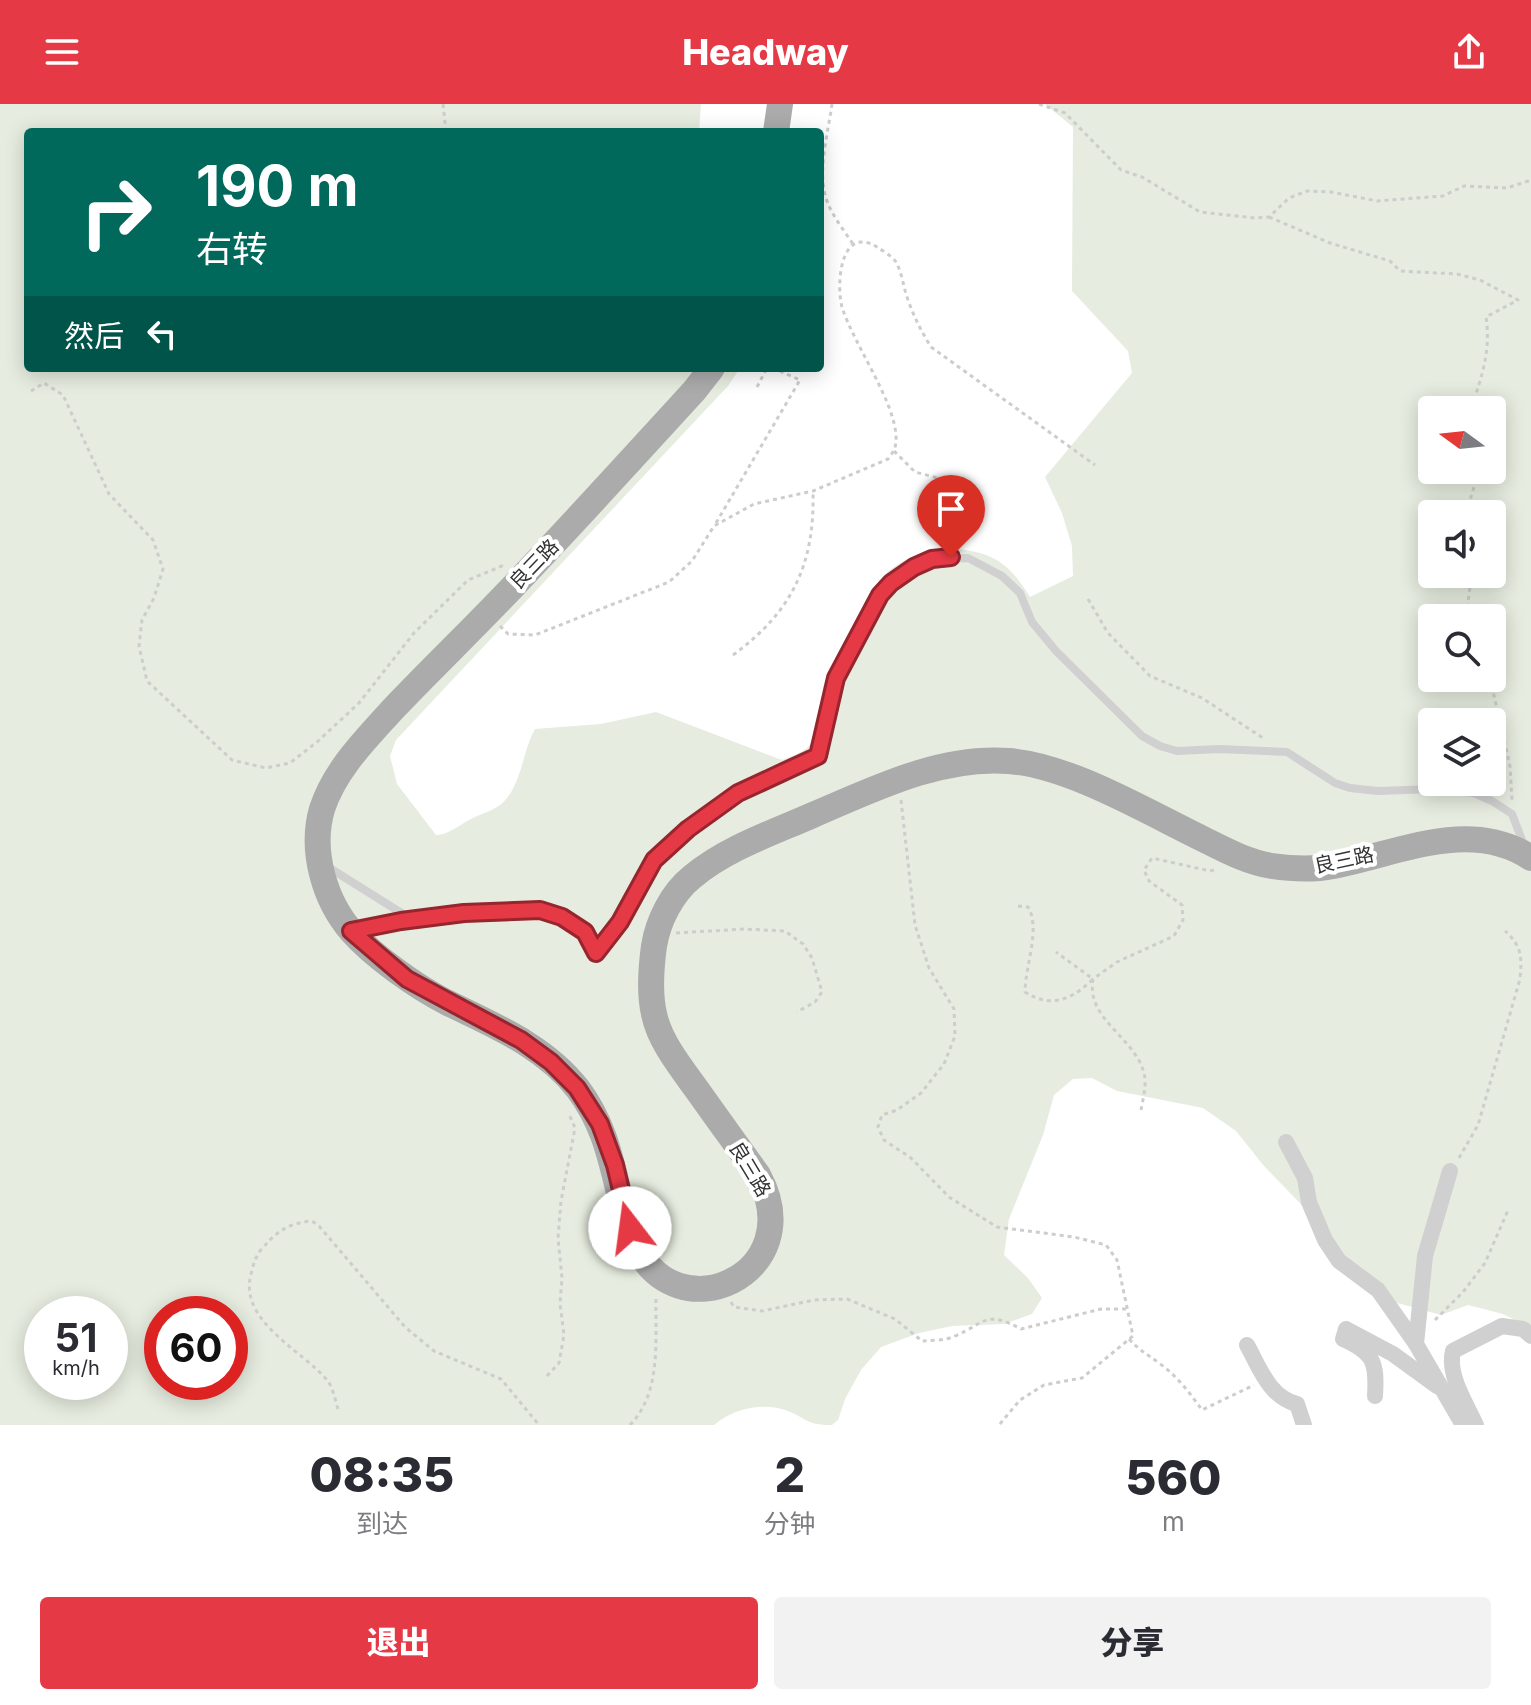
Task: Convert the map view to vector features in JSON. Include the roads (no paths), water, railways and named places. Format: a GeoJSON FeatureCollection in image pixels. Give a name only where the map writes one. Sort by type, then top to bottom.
{"type":"FeatureCollection","features":[{"type":"Feature","properties":{"kind":"main road"},"geometry":{"type":"LineString","coordinates":[[777,128],[780,104]]}},
{"type":"Feature","properties":{"kind":"main road","name":"良三路"},"geometry":{"type":"LineString","coordinates":[[709,372],[523,577],[369,736],[341,770],[323,808],[318,836],[319,863],[326,888],[351,931],[407,979],[521,1040],[551,1062],[577,1088],[600,1124],[615,1165],[624,1209],[637,1247],[656,1273],[673,1284],[694,1289],[723,1288],[750,1269],[767,1245],[772,1212],[767,1191],[758,1175],[672,1054],[654,1015],[651,972],[656,934],[667,908],[690,878],[729,851],[938,766],[969,761],[1009,761],[1047,768],[1243,858],[1270,866],[1299,869],[1322,867],[1417,844],[1460,839],[1503,844],[1529,857]]}},
{"type":"Feature","properties":{"kind":"street"},"geometry":{"type":"LineString","coordinates":[[1286,1142],[1305,1178],[1309,1202],[1325,1240],[1339,1261],[1378,1290],[1416,1344],[1463,1425]]}},
{"type":"Feature","properties":{"kind":"street"},"geometry":{"type":"LineString","coordinates":[[1416,1344],[1425,1256],[1450,1171]]}},
{"type":"Feature","properties":{"kind":"street"},"geometry":{"type":"LineString","coordinates":[[1476,1425],[1450,1361],[1453,1351],[1502,1326],[1523,1329],[1531,1336]]}},
{"type":"Feature","properties":{"kind":"street"},"geometry":{"type":"LineString","coordinates":[[1375,1396],[1377,1372],[1372,1359],[1362,1348],[1343,1339],[1346,1329],[1393,1354],[1445,1391]]}},
{"type":"Feature","properties":{"kind":"street"},"geometry":{"type":"LineString","coordinates":[[1247,1345],[1282,1400],[1297,1404],[1304,1425]]}},
{"type":"Feature","properties":{"kind":"lane"},"geometry":{"type":"LineString","coordinates":[[351,931],[464,913],[540,910],[562,917],[585,932],[596,953],[620,922],[654,860],[688,829],[738,793],[818,756],[836,678],[880,595],[891,583],[932,559],[968,558],[1002,576],[1020,593],[1032,622],[1056,651],[1142,736],[1160,746],[1177,751],[1287,752],[1335,783],[1350,788],[1474,793],[1512,814],[1529,857]]}},
{"type":"Feature","properties":{"kind":"lane"},"geometry":{"type":"LineString","coordinates":[[319,863],[353,881],[412,920]]}}]}
